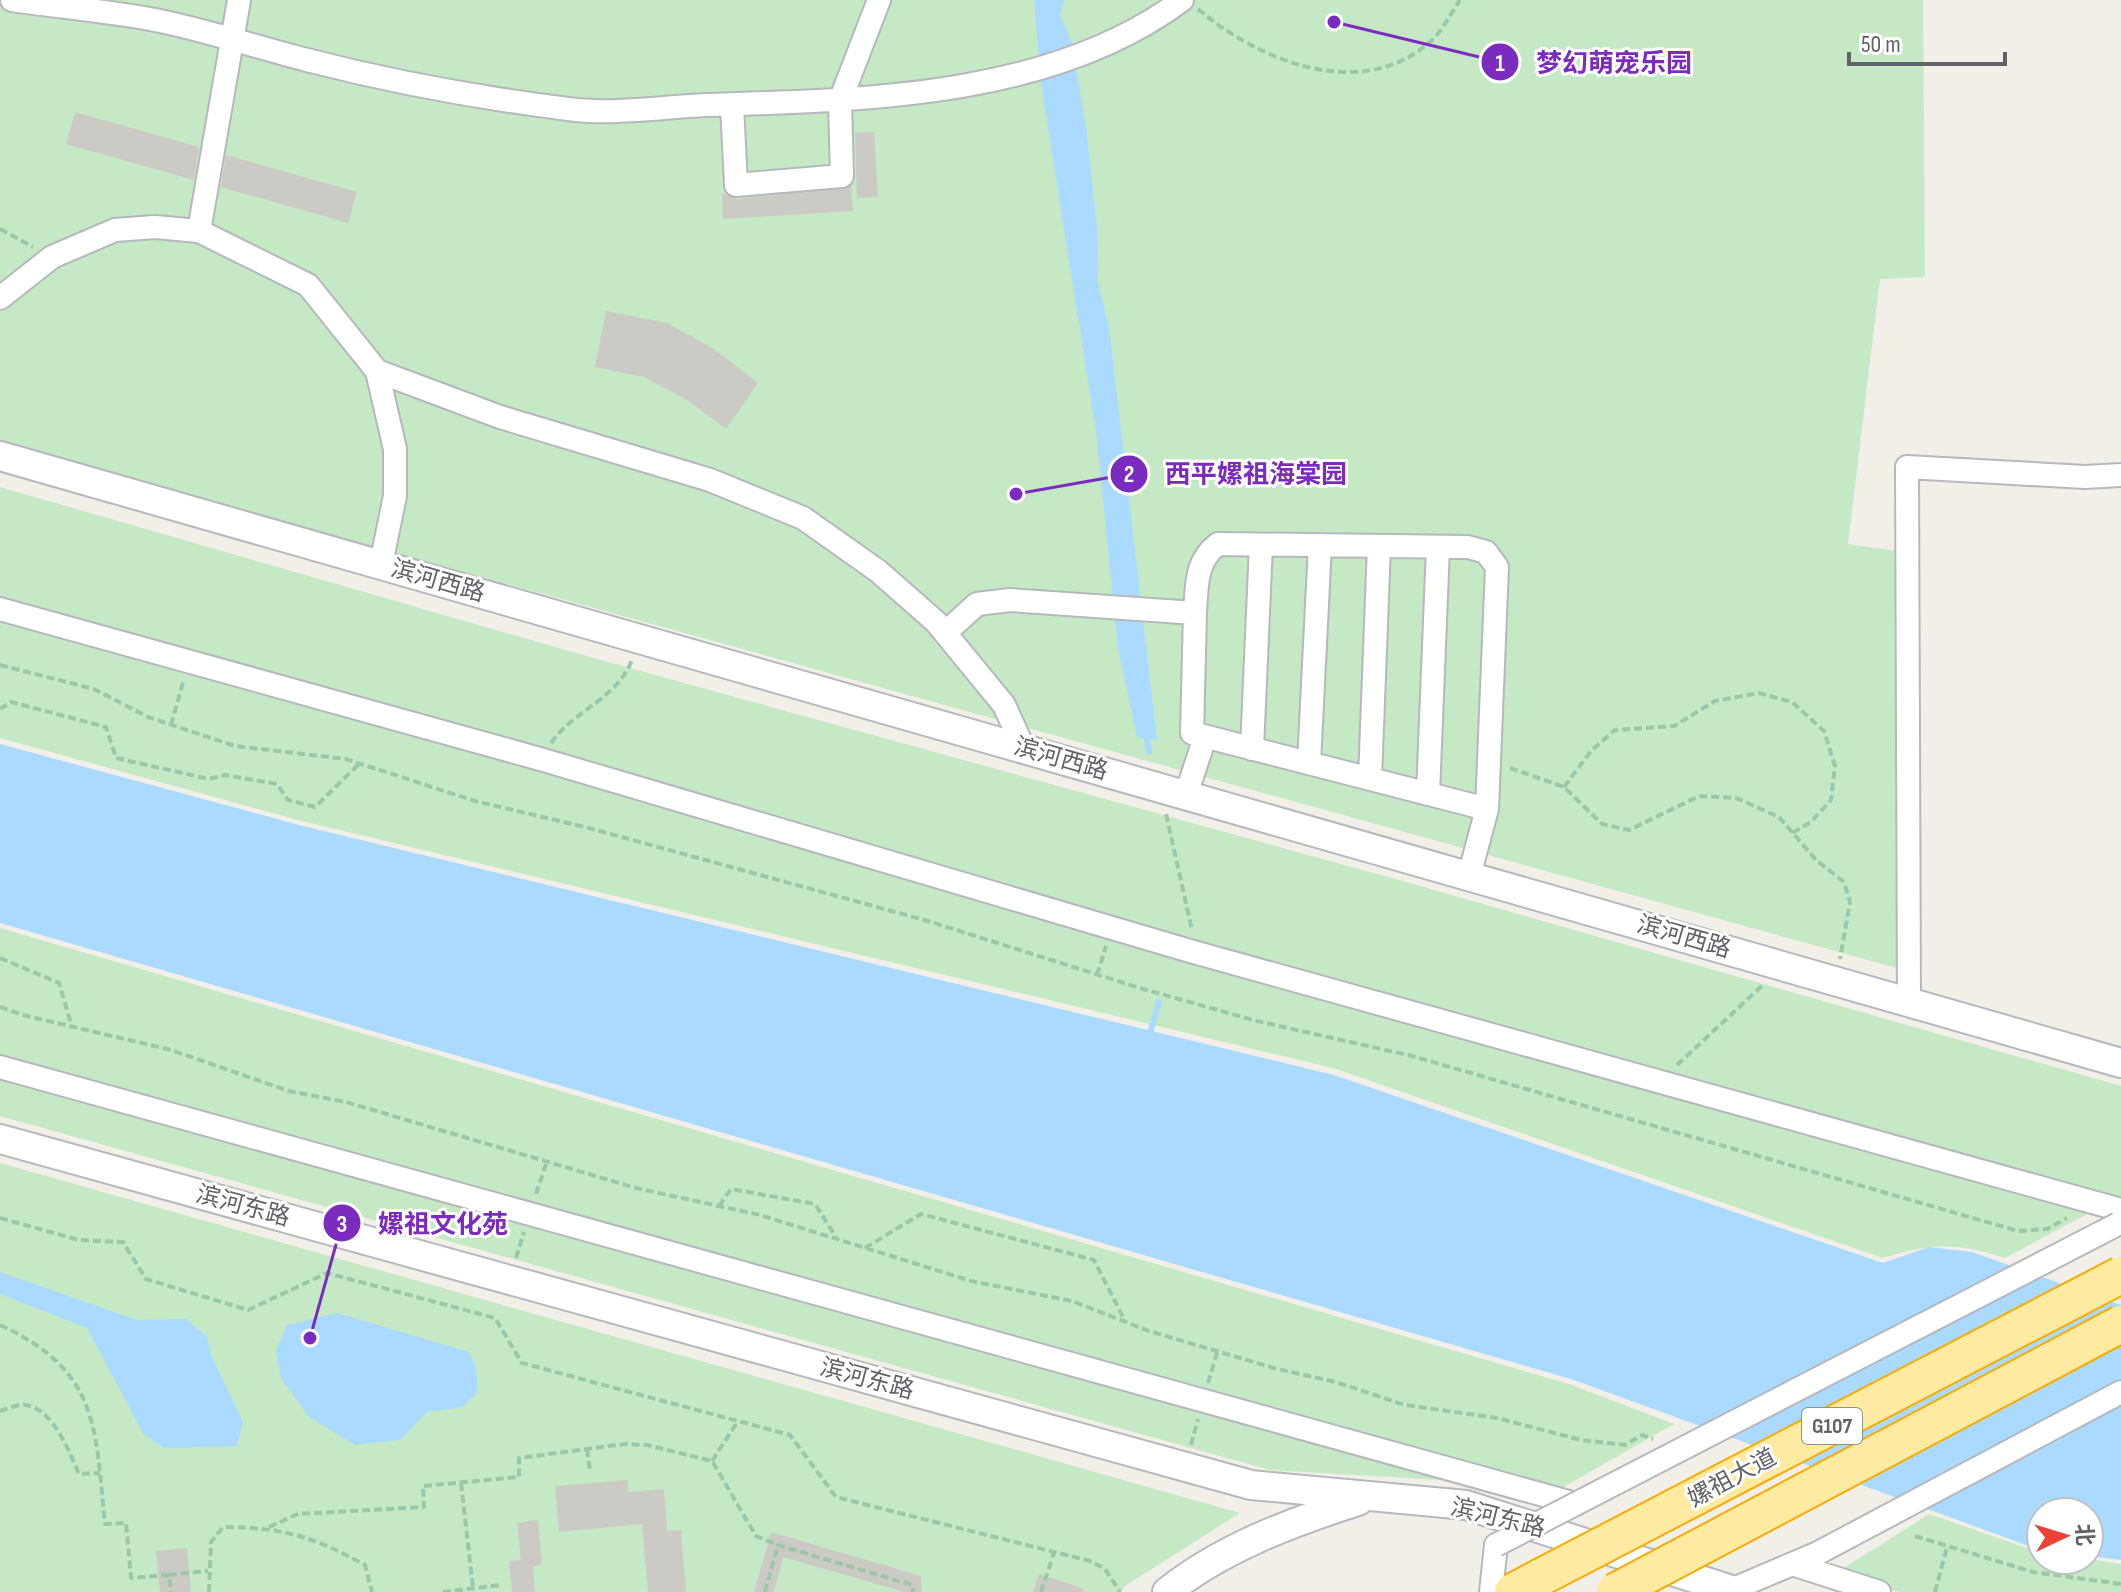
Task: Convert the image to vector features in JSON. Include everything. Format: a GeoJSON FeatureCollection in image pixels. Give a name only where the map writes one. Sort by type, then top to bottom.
{"type":"FeatureCollection","features":[{"type":"Feature","properties":{"kind":"highway","name":"嫘祖大道"},"geometry":{"type":"LineString","coordinates":[[1528,1584],[2121,1275]]}},
{"type":"Feature","properties":{"kind":"highway","name":"嫘祖大道"},"geometry":{"type":"LineString","coordinates":[[1615,1592],[2121,1324]]}},
{"type":"Feature","properties":{"kind":"street"},"geometry":{"type":"LineString","coordinates":[[12,0],[155,20],[441,89],[572,110],[840,101],[947,90],[1033,70],[1081,54],[1185,0]]}},
{"type":"Feature","properties":{"kind":"street"},"geometry":{"type":"LineString","coordinates":[[199,231],[239,0]]}},
{"type":"Feature","properties":{"kind":"street"},"geometry":{"type":"LineString","coordinates":[[732,105],[736,185],[842,176],[840,101],[879,0]]}},
{"type":"Feature","properties":{"kind":"street"},"geometry":{"type":"LineString","coordinates":[[0,298],[52,257],[115,230],[155,227],[199,231],[308,285],[377,371],[395,449],[395,496],[381,564]]}},
{"type":"Feature","properties":{"kind":"street"},"geometry":{"type":"LineString","coordinates":[[377,371],[500,417],[710,480],[803,518],[878,571],[945,633],[1004,705],[1024,749]]}},
{"type":"Feature","properties":{"kind":"street","name":"滨河西路"},"geometry":{"type":"LineString","coordinates":[[0,456],[2121,1063]]}},
{"type":"Feature","properties":{"kind":"street"},"geometry":{"type":"LineString","coordinates":[[1909,1002],[1907,467],[2085,477],[2121,475]]}},
{"type":"Feature","properties":{"kind":"street"},"geometry":{"type":"LineString","coordinates":[[1469,876],[1487,809],[1497,567],[1486,552],[1468,547],[1218,544],[1208,551],[1199,567],[1192,733],[1487,809]]}},
{"type":"Feature","properties":{"kind":"street"},"geometry":{"type":"LineString","coordinates":[[1252,749],[1261,545]]}},
{"type":"Feature","properties":{"kind":"street"},"geometry":{"type":"LineString","coordinates":[[1309,763],[1320,545]]}},
{"type":"Feature","properties":{"kind":"street"},"geometry":{"type":"LineString","coordinates":[[1370,779],[1379,546]]}},
{"type":"Feature","properties":{"kind":"street"},"geometry":{"type":"LineString","coordinates":[[1428,794],[1438,547]]}},
{"type":"Feature","properties":{"kind":"street"},"geometry":{"type":"LineString","coordinates":[[945,633],[977,604],[1010,600],[1195,613]]}},
{"type":"Feature","properties":{"kind":"street"},"geometry":{"type":"LineString","coordinates":[[0,609],[540,759],[1190,951],[1667,1081],[2117,1215]]}},
{"type":"Feature","properties":{"kind":"street"},"geometry":{"type":"LineString","coordinates":[[1173,792],[1205,737]]}},
{"type":"Feature","properties":{"kind":"street"},"geometry":{"type":"LineString","coordinates":[[0,1067],[1576,1504]]}},
{"type":"Feature","properties":{"kind":"street","name":"滨河东路"},"geometry":{"type":"LineString","coordinates":[[0,1139],[1251,1485],[1466,1505],[1497,1512],[1735,1591]]}},
{"type":"Feature","properties":{"kind":"street"},"geometry":{"type":"LineString","coordinates":[[1491,1592],[1496,1545],[2117,1215]]}},
{"type":"Feature","properties":{"kind":"street"},"geometry":{"type":"LineString","coordinates":[[1735,1591],[1818,1553],[2121,1392]]}},
{"type":"Feature","properties":{"kind":"street"},"geometry":{"type":"LineString","coordinates":[[1167,1592],[1184,1579],[1287,1524],[1367,1498]]}},
{"type":"Feature","properties":{"kind":"street"},"geometry":{"type":"LineString","coordinates":[[1792,1564],[1879,1592]]}},
{"type":"Feature","properties":{"kind":"path"},"geometry":{"type":"LineString","coordinates":[[1185,0],[1227,34],[1287,62],[1329,72],[1363,70],[1404,59],[1433,39],[1460,0]]}},
{"type":"Feature","properties":{"kind":"path"},"geometry":{"type":"LineString","coordinates":[[0,229],[52,257]]}},
{"type":"Feature","properties":{"kind":"path"},"geometry":{"type":"LineString","coordinates":[[540,759],[560,731],[624,682],[641,639]]}},
{"type":"Feature","properties":{"kind":"path"},"geometry":{"type":"LineString","coordinates":[[171,725],[190,662]]}},
{"type":"Feature","properties":{"kind":"path"},"geometry":{"type":"LineString","coordinates":[[0,665],[94,689],[171,725],[235,746],[359,763],[475,801],[585,827],[928,921],[1097,975],[1257,1021],[1412,1056],[2018,1231],[2047,1229],[2073,1215],[2117,1215]]}},
{"type":"Feature","properties":{"kind":"path"},"geometry":{"type":"LineString","coordinates":[[1564,787],[1591,751],[1615,730],[1674,726],[1715,701],[1759,693],[1792,702],[1824,731],[1835,766],[1831,800],[1811,822],[1792,833]]}},
{"type":"Feature","properties":{"kind":"path"},"geometry":{"type":"LineString","coordinates":[[0,709],[11,702],[106,727],[116,758],[209,779],[225,775],[277,784],[288,800],[315,807],[359,763]]}},
{"type":"Feature","properties":{"kind":"path"},"geometry":{"type":"LineString","coordinates":[[1489,760],[1564,787],[1602,824],[1629,830],[1699,796],[1736,798],[1779,817],[1816,860],[1844,882],[1850,902],[1837,982]]}},
{"type":"Feature","properties":{"kind":"path"},"geometry":{"type":"LineString","coordinates":[[1173,792],[1192,931],[1190,951]]}},
{"type":"Feature","properties":{"kind":"path"},"geometry":{"type":"LineString","coordinates":[[1097,975],[1112,928]]}},
{"type":"Feature","properties":{"kind":"path"},"geometry":{"type":"LineString","coordinates":[[0,958],[59,983],[72,1027]]}},
{"type":"Feature","properties":{"kind":"path"},"geometry":{"type":"LineString","coordinates":[[1667,1081],[1678,1063],[1783,966]]}},
{"type":"Feature","properties":{"kind":"path"},"geometry":{"type":"LineString","coordinates":[[0,1007],[171,1050],[289,1091],[346,1102],[561,1167],[837,1239],[971,1281],[1072,1301],[1149,1331],[1277,1369],[1336,1382],[1405,1405],[1497,1418],[1581,1440],[1625,1445],[1642,1435],[1655,1440]]}},
{"type":"Feature","properties":{"kind":"path"},"geometry":{"type":"LineString","coordinates":[[719,1206],[731,1189],[815,1204],[837,1239]]}},
{"type":"Feature","properties":{"kind":"path"},"geometry":{"type":"LineString","coordinates":[[865,1248],[921,1214],[1094,1260],[1124,1319]]}},
{"type":"Feature","properties":{"kind":"path"},"geometry":{"type":"LineString","coordinates":[[0,1218],[79,1240],[123,1242],[146,1279],[248,1310],[327,1273],[495,1318],[522,1363],[790,1435],[836,1497],[1090,1561],[1105,1569],[1120,1592]]}},
{"type":"Feature","properties":{"kind":"path"},"geometry":{"type":"LineString","coordinates":[[0,1325],[50,1354],[86,1397],[96,1435],[105,1524],[126,1523],[131,1578],[208,1571]]}},
{"type":"Feature","properties":{"kind":"path"},"geometry":{"type":"LineString","coordinates":[[0,1411],[24,1405],[38,1410],[60,1432],[79,1474],[100,1473]]}},
{"type":"Feature","properties":{"kind":"path"},"geometry":{"type":"LineString","coordinates":[[712,1461],[738,1421]]}},
{"type":"Feature","properties":{"kind":"path"},"geometry":{"type":"LineString","coordinates":[[269,1527],[298,1514],[424,1507],[423,1486],[519,1477],[519,1458],[647,1445],[712,1461],[756,1536],[912,1585],[913,1592]]}},
{"type":"Feature","properties":{"kind":"path"},"geometry":{"type":"LineString","coordinates":[[587,1449],[590,1471]]}},
{"type":"Feature","properties":{"kind":"path"},"geometry":{"type":"LineString","coordinates":[[461,1483],[473,1588]]}},
{"type":"Feature","properties":{"kind":"path"},"geometry":{"type":"LineString","coordinates":[[209,1592],[211,1542],[223,1527],[269,1527],[325,1543],[365,1565],[372,1592]]}},
{"type":"Feature","properties":{"kind":"path"},"geometry":{"type":"LineString","coordinates":[[1915,1536],[2033,1572],[2121,1584]]}},
{"type":"Feature","properties":{"kind":"path"},"geometry":{"type":"LineString","coordinates":[[765,1592],[778,1545]]}},
{"type":"Feature","properties":{"kind":"path"},"geometry":{"type":"LineString","coordinates":[[1935,1592],[1947,1547]]}},
{"type":"Feature","properties":{"kind":"path"},"geometry":{"type":"LineString","coordinates":[[1041,1592],[1054,1553]]}},
{"type":"Feature","properties":{"kind":"path"},"geometry":{"type":"LineString","coordinates":[[169,1575],[171,1592]]}},
{"type":"Feature","properties":{"kind":"path"},"geometry":{"type":"LineString","coordinates":[[443,1592],[501,1585]]}},
{"type":"Feature","properties":{"kind":"green space"},"geometry":{"type":"Polygon","coordinates":[[[0,0],[1923,0],[1925,277],[1880,279],[1848,544],[1898,551],[1904,970],[0,444],[0,0]]]}},
{"type":"Feature","properties":{"kind":"green space"},"geometry":{"type":"Polygon","coordinates":[[[0,487],[590,657],[1399,880],[2121,1086],[2121,1196],[2005,1258],[1944,1246],[1916,1249],[1883,1258],[1333,1068],[298,820],[0,738],[0,487]]]}},
{"type":"Feature","properties":{"kind":"green space"},"geometry":{"type":"Polygon","coordinates":[[[0,928],[1569,1384],[1674,1424],[1532,1505],[1458,1481],[1270,1470],[0,1116],[0,928]]]}},
{"type":"Feature","properties":{"kind":"green space"},"geometry":{"type":"Polygon","coordinates":[[[0,1163],[1240,1513],[1125,1586],[1121,1592],[0,1592],[0,1163]]]}},
{"type":"Feature","properties":{"kind":"green space"},"geometry":{"type":"Polygon","coordinates":[[[1929,1514],[2025,1547],[2025,1576],[2105,1576],[2105,1562],[2121,1564],[2121,1592],[1899,1592],[1836,1573],[1929,1514]]]}},
{"type":"Feature","properties":{"kind":"water"},"geometry":{"type":"Polygon","coordinates":[[[1034,0],[1064,0],[1060,15],[1071,40],[1086,127],[1097,227],[1098,283],[1109,327],[1157,740],[1137,737],[1118,648],[1096,431],[1041,84],[1034,0]]]}},
{"type":"Feature","properties":{"kind":"water"},"geometry":{"type":"Polygon","coordinates":[[[0,744],[303,826],[1334,1075],[1883,1263],[1929,1247],[1972,1252],[2121,1305],[2121,1560],[2105,1558],[2105,1496],[2025,1496],[2025,1545],[1574,1380],[0,923],[0,744]]]}},
{"type":"Feature","properties":{"kind":"water"},"geometry":{"type":"Polygon","coordinates":[[[0,1272],[137,1320],[186,1319],[207,1337],[211,1355],[243,1422],[237,1446],[163,1448],[143,1433],[87,1328],[0,1294],[0,1272]]]}},
{"type":"Feature","properties":{"kind":"water"},"geometry":{"type":"Polygon","coordinates":[[[337,1313],[469,1352],[476,1368],[478,1392],[463,1407],[427,1412],[400,1440],[355,1445],[309,1417],[281,1378],[276,1350],[287,1325],[337,1313]]]}},
{"type":"Feature","properties":{"kind":"building"},"geometry":{"type":"Polygon","coordinates":[[[75,112],[199,147],[194,180],[66,144],[75,112]]]}},
{"type":"Feature","properties":{"kind":"building"},"geometry":{"type":"Polygon","coordinates":[[[874,132],[878,197],[857,198],[855,133],[874,132]]]}},
{"type":"Feature","properties":{"kind":"building"},"geometry":{"type":"Polygon","coordinates":[[[226,155],[357,192],[348,223],[221,187],[226,155]]]}},
{"type":"Feature","properties":{"kind":"building"},"geometry":{"type":"Polygon","coordinates":[[[851,186],[853,211],[723,219],[722,193],[737,199],[851,186]]]}},
{"type":"Feature","properties":{"kind":"building"},"geometry":{"type":"Polygon","coordinates":[[[606,311],[667,323],[714,349],[758,383],[726,429],[687,400],[644,377],[595,367],[606,311]]]}},
{"type":"Feature","properties":{"kind":"building"},"geometry":{"type":"Polygon","coordinates":[[[628,1480],[628,1492],[664,1489],[667,1531],[681,1530],[686,1592],[648,1592],[642,1524],[559,1532],[555,1486],[628,1480]]]}},
{"type":"Feature","properties":{"kind":"building"},"geometry":{"type":"Polygon","coordinates":[[[538,1520],[542,1565],[533,1566],[535,1592],[512,1592],[509,1561],[521,1560],[517,1523],[538,1520]]]}},
{"type":"Feature","properties":{"kind":"building"},"geometry":{"type":"Polygon","coordinates":[[[771,1532],[921,1576],[922,1592],[905,1592],[783,1557],[774,1592],[754,1592],[771,1532]]]}},
{"type":"Feature","properties":{"kind":"building"},"geometry":{"type":"Polygon","coordinates":[[[187,1548],[191,1592],[160,1592],[156,1551],[187,1548]]]}},
{"type":"Feature","properties":{"kind":"building"},"geometry":{"type":"Polygon","coordinates":[[[1039,1574],[1083,1588],[1083,1592],[1033,1592],[1039,1574]]]}},
{"type":"Feature","properties":{"kind":"waterway"},"geometry":{"type":"LineString","coordinates":[[1146,733],[1149,752]]}},
{"type":"Feature","properties":{"kind":"waterway"},"geometry":{"type":"LineString","coordinates":[[1149,1037],[1159,1002]]}},
{"type":"Feature","properties":{"kind":"place","name":"梦幻萌宠乐园"},"geometry":{"type":"Point","coordinates":[1334,22]}},
{"type":"Feature","properties":{"kind":"place","name":"西平嫘祖海棠园"},"geometry":{"type":"Point","coordinates":[1016,494]}},
{"type":"Feature","properties":{"kind":"place","name":"嫘祖文化苑"},"geometry":{"type":"Point","coordinates":[310,1338]}}]}
